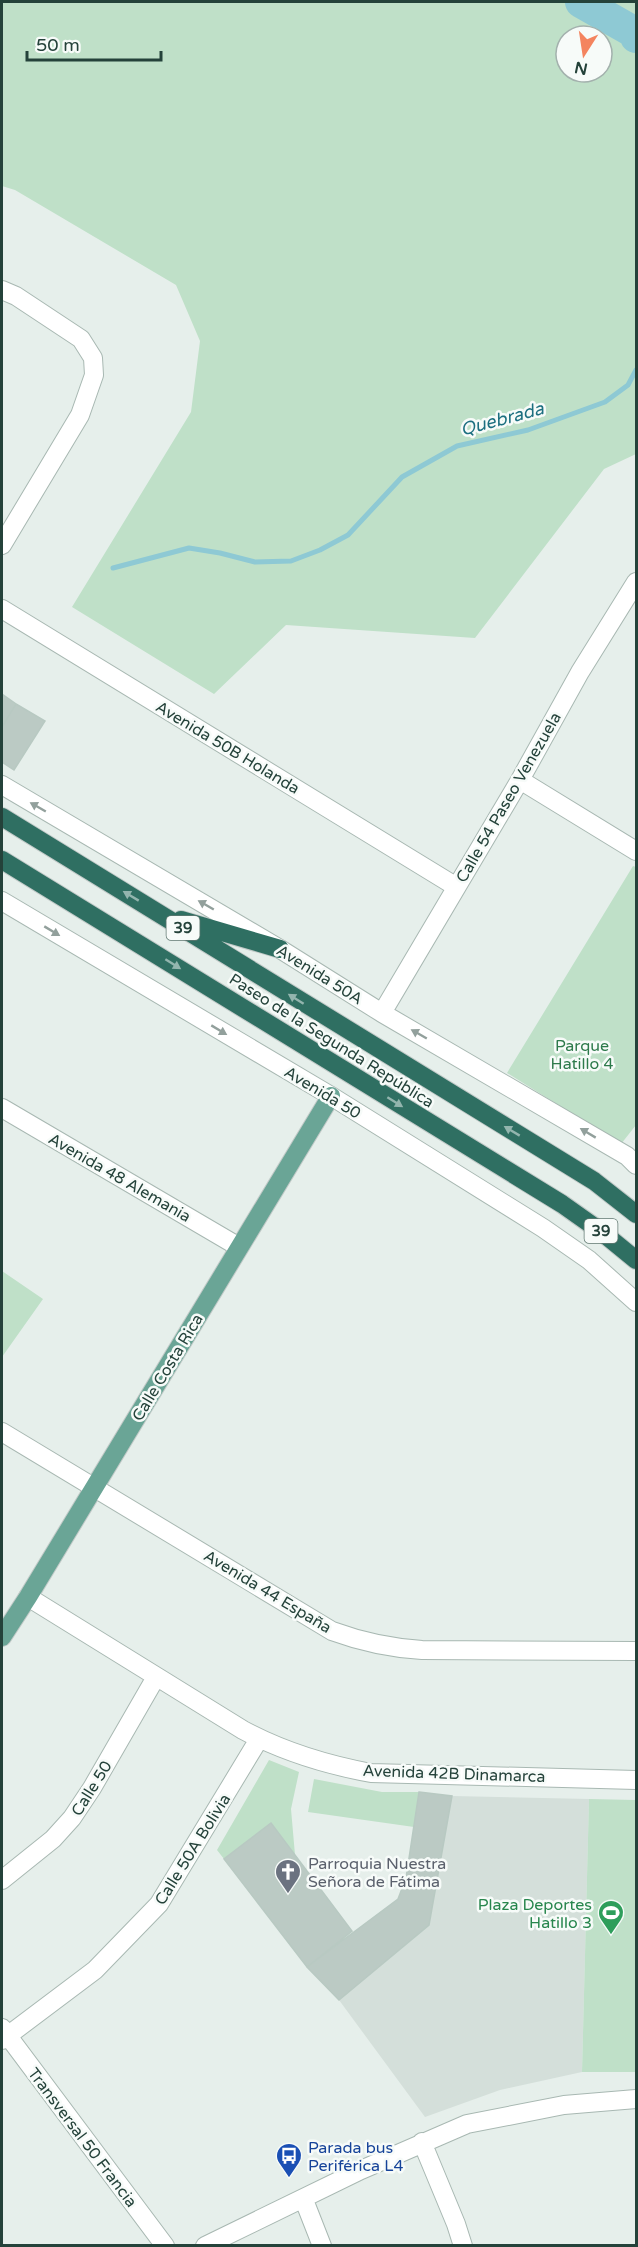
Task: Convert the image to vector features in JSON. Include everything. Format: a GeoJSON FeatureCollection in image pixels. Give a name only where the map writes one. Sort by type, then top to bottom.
{"type":"FeatureCollection","features":[{"type":"Feature","properties":{"kind":"highway","name":"Paseo de la Segunda República"},"geometry":{"type":"LineString","coordinates":[[2,817],[594,1181],[636,1214]]}},
{"type":"Feature","properties":{"kind":"highway","name":"Paseo de la Segunda República"},"geometry":{"type":"LineString","coordinates":[[2,860],[562,1204],[636,1260]]}},
{"type":"Feature","properties":{"kind":"highway"},"geometry":{"type":"LineString","coordinates":[[160,914],[280,949]]}},
{"type":"Feature","properties":{"kind":"main road","name":"Calle Costa Rica"},"geometry":{"type":"LineString","coordinates":[[2,1637],[331,1096]]}},
{"type":"Feature","properties":{"kind":"street"},"geometry":{"type":"LineString","coordinates":[[2,290],[16,296],[81,339],[93,358],[94,375],[80,415],[2,545]]}},
{"type":"Feature","properties":{"kind":"street","name":"Calle 54 Paseo Venezuela"},"geometry":{"type":"LineString","coordinates":[[382,1013],[455,886],[520,780],[580,672],[636,582]]}},
{"type":"Feature","properties":{"kind":"street","name":"Avenida 50B Holanda"},"geometry":{"type":"LineString","coordinates":[[2,609],[455,886]]}},
{"type":"Feature","properties":{"kind":"street"},"geometry":{"type":"LineString","coordinates":[[520,780],[636,851]]}},
{"type":"Feature","properties":{"kind":"street","name":"Avenida 50A"},"geometry":{"type":"LineString","coordinates":[[2,785],[280,949],[382,1013],[633,1156]]}},
{"type":"Feature","properties":{"kind":"street","name":"Avenida 50"},"geometry":{"type":"LineString","coordinates":[[2,901],[331,1096],[543,1228],[589,1260],[635,1300]]}},
{"type":"Feature","properties":{"kind":"street","name":"Avenida 48 Alemania"},"geometry":{"type":"LineString","coordinates":[[2,1108],[239,1247]]}},
{"type":"Feature","properties":{"kind":"street","name":"Avenida 44 España"},"geometry":{"type":"LineString","coordinates":[[2,1432],[332,1631],[361,1642],[390,1648],[422,1650],[636,1651]]}},
{"type":"Feature","properties":{"kind":"street","name":"Avenida 42B Dinamarca"},"geometry":{"type":"LineString","coordinates":[[28,1597],[259,1739],[340,1767],[371,1773],[636,1780]]}},
{"type":"Feature","properties":{"kind":"street","name":"Calle 50"},"geometry":{"type":"LineString","coordinates":[[2,1880],[53,1839],[72,1818],[92,1788],[156,1677]]}},
{"type":"Feature","properties":{"kind":"street","name":"Calle 50A Bolivia"},"geometry":{"type":"LineString","coordinates":[[3,2035],[95,1970],[159,1904],[259,1739]]}},
{"type":"Feature","properties":{"kind":"street","name":"Transversal 50 Francia"},"geometry":{"type":"LineString","coordinates":[[3,2035],[165,2246]]}},
{"type":"Feature","properties":{"kind":"street"},"geometry":{"type":"LineString","coordinates":[[205,2246],[422,2142],[467,2124],[564,2105],[636,2099]]}},
{"type":"Feature","properties":{"kind":"street"},"geometry":{"type":"LineString","coordinates":[[422,2142],[463,2246]]}},
{"type":"Feature","properties":{"kind":"street"},"geometry":{"type":"LineString","coordinates":[[303,2200],[322,2246]]}},
{"type":"Feature","properties":{"kind":"shaded area"},"geometry":{"type":"Polygon","coordinates":[[[452,1796],[589,1799],[582,2072],[500,2090],[425,2117],[339,2000],[429,1925],[452,1796]]]}},
{"type":"Feature","properties":{"kind":"green space"},"geometry":{"type":"Polygon","coordinates":[[[2,2],[636,2],[636,454],[604,469],[475,638],[286,625],[214,694],[72,607],[191,412],[200,341],[176,285],[15,190],[2,186],[2,2]]]}},
{"type":"Feature","properties":{"kind":"green space","name":"Parque Hatillo 4"},"geometry":{"type":"Polygon","coordinates":[[[633,866],[636,867],[636,1125],[621,1144],[507,1073],[633,866]]]}},
{"type":"Feature","properties":{"kind":"green space"},"geometry":{"type":"Polygon","coordinates":[[[2,1271],[43,1299],[2,1357],[2,1271]]]}},
{"type":"Feature","properties":{"kind":"green space"},"geometry":{"type":"Polygon","coordinates":[[[269,1760],[299,1772],[291,1809],[295,1855],[271,1824],[224,1859],[217,1850],[269,1760]]]}},
{"type":"Feature","properties":{"kind":"green space"},"geometry":{"type":"Polygon","coordinates":[[[314,1779],[382,1792],[419,1792],[414,1827],[308,1812],[314,1779]]]}},
{"type":"Feature","properties":{"kind":"green space","name":"Plaza Deportes Hatillo 3"},"geometry":{"type":"Polygon","coordinates":[[[589,1799],[636,1800],[636,2072],[582,2072],[589,1799]]]}},
{"type":"Feature","properties":{"kind":"building"},"geometry":{"type":"Polygon","coordinates":[[[2,694],[16,704],[2,727],[2,694]]]}},
{"type":"Feature","properties":{"kind":"building"},"geometry":{"type":"Polygon","coordinates":[[[16,704],[45,721],[14,770],[2,762],[2,727],[16,704]]]}},
{"type":"Feature","properties":{"kind":"building"},"geometry":{"type":"Polygon","coordinates":[[[419,1792],[452,1796],[429,1925],[339,2000],[307,1967],[398,1899],[406,1878],[419,1792]]]}},
{"type":"Feature","properties":{"kind":"building","name":"Parroquia Nuestra Señora de Fátima"},"geometry":{"type":"Polygon","coordinates":[[[271,1823],[352,1931],[307,1967],[224,1859],[271,1823]]]}},
{"type":"Feature","properties":{"kind":"waterway"},"geometry":{"type":"LineString","coordinates":[[581,2],[634,32],[636,37]]}},
{"type":"Feature","properties":{"kind":"waterway","name":"Quebrada"},"geometry":{"type":"LineString","coordinates":[[113,568],[189,548],[255,562],[291,561],[320,550],[348,535],[402,477],[457,446],[528,430],[605,402],[628,385],[636,370]]}},
{"type":"Feature","properties":{"kind":"place","name":"Parroquia Nuestra Señora de Fátima"},"geometry":{"type":"Point","coordinates":[288,1895]}},
{"type":"Feature","properties":{"kind":"place","name":"Plaza Deportes Hatillo 3"},"geometry":{"type":"Point","coordinates":[611,1936]}},
{"type":"Feature","properties":{"kind":"place","name":"Parada bus Periférica L4"},"geometry":{"type":"Point","coordinates":[289,2179]}}]}
